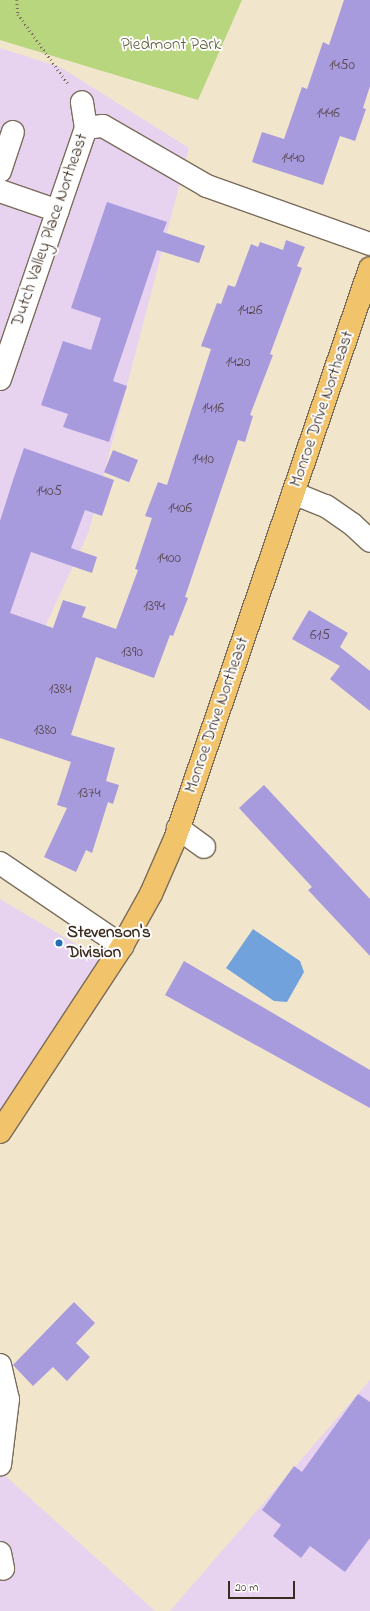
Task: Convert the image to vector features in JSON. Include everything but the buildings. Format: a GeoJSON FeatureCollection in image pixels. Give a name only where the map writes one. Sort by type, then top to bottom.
{"type":"FeatureCollection","features":[{"type":"Feature","properties":{"kind":"main road","name":"Monroe Drive Northeast"},"geometry":{"type":"LineString","coordinates":[[0,1132],[122,946],[151,894],[178,828],[370,268]]}},
{"type":"Feature","properties":{"kind":"street","name":"Dutch Valley Place Northeast"},"geometry":{"type":"LineString","coordinates":[[0,379],[86,128],[82,102]]}},
{"type":"Feature","properties":{"kind":"street"},"geometry":{"type":"LineString","coordinates":[[86,128],[103,126],[208,186],[370,244]]}},
{"type":"Feature","properties":{"kind":"street"},"geometry":{"type":"LineString","coordinates":[[0,171],[13,132]]}},
{"type":"Feature","properties":{"kind":"street"},"geometry":{"type":"LineString","coordinates":[[0,191],[58,211]]}},
{"type":"Feature","properties":{"kind":"street"},"geometry":{"type":"LineString","coordinates":[[293,493],[326,506],[352,524],[370,542]]}},
{"type":"Feature","properties":{"kind":"street"},"geometry":{"type":"LineString","coordinates":[[178,828],[204,847]]}},
{"type":"Feature","properties":{"kind":"street"},"geometry":{"type":"LineString","coordinates":[[0,863],[122,946]]}},
{"type":"Feature","properties":{"kind":"street"},"geometry":{"type":"LineString","coordinates":[[0,1365],[8,1399],[0,1464]]}},
{"type":"Feature","properties":{"kind":"path"},"geometry":{"type":"LineString","coordinates":[[17,0],[18,14],[82,102]]}},
{"type":"Feature","properties":{"kind":"shaded area"},"geometry":{"type":"Polygon","coordinates":[[[0,48],[60,67],[189,148],[89,531],[0,725],[0,48]]]}},
{"type":"Feature","properties":{"kind":"shaded area"},"geometry":{"type":"Polygon","coordinates":[[[0,899],[106,962],[0,1129],[0,899]]]}},
{"type":"Feature","properties":{"kind":"shaded area"},"geometry":{"type":"Polygon","coordinates":[[[370,1380],[370,1611],[170,1611],[370,1380]]]}},
{"type":"Feature","properties":{"kind":"shaded area"},"geometry":{"type":"Polygon","coordinates":[[[0,1471],[155,1611],[0,1611],[0,1471]]]}},
{"type":"Feature","properties":{"kind":"green space","name":"Piedmont Park"},"geometry":{"type":"Polygon","coordinates":[[[0,0],[242,0],[198,100],[0,40],[0,0]]]}},
{"type":"Feature","properties":{"kind":"water"},"geometry":{"type":"Polygon","coordinates":[[[253,929],[300,961],[304,972],[287,1002],[274,1001],[226,968],[253,929]]]}},
{"type":"Feature","properties":{"kind":"place","name":"Stevenson's Division"},"geometry":{"type":"Point","coordinates":[59,943]}}]}
